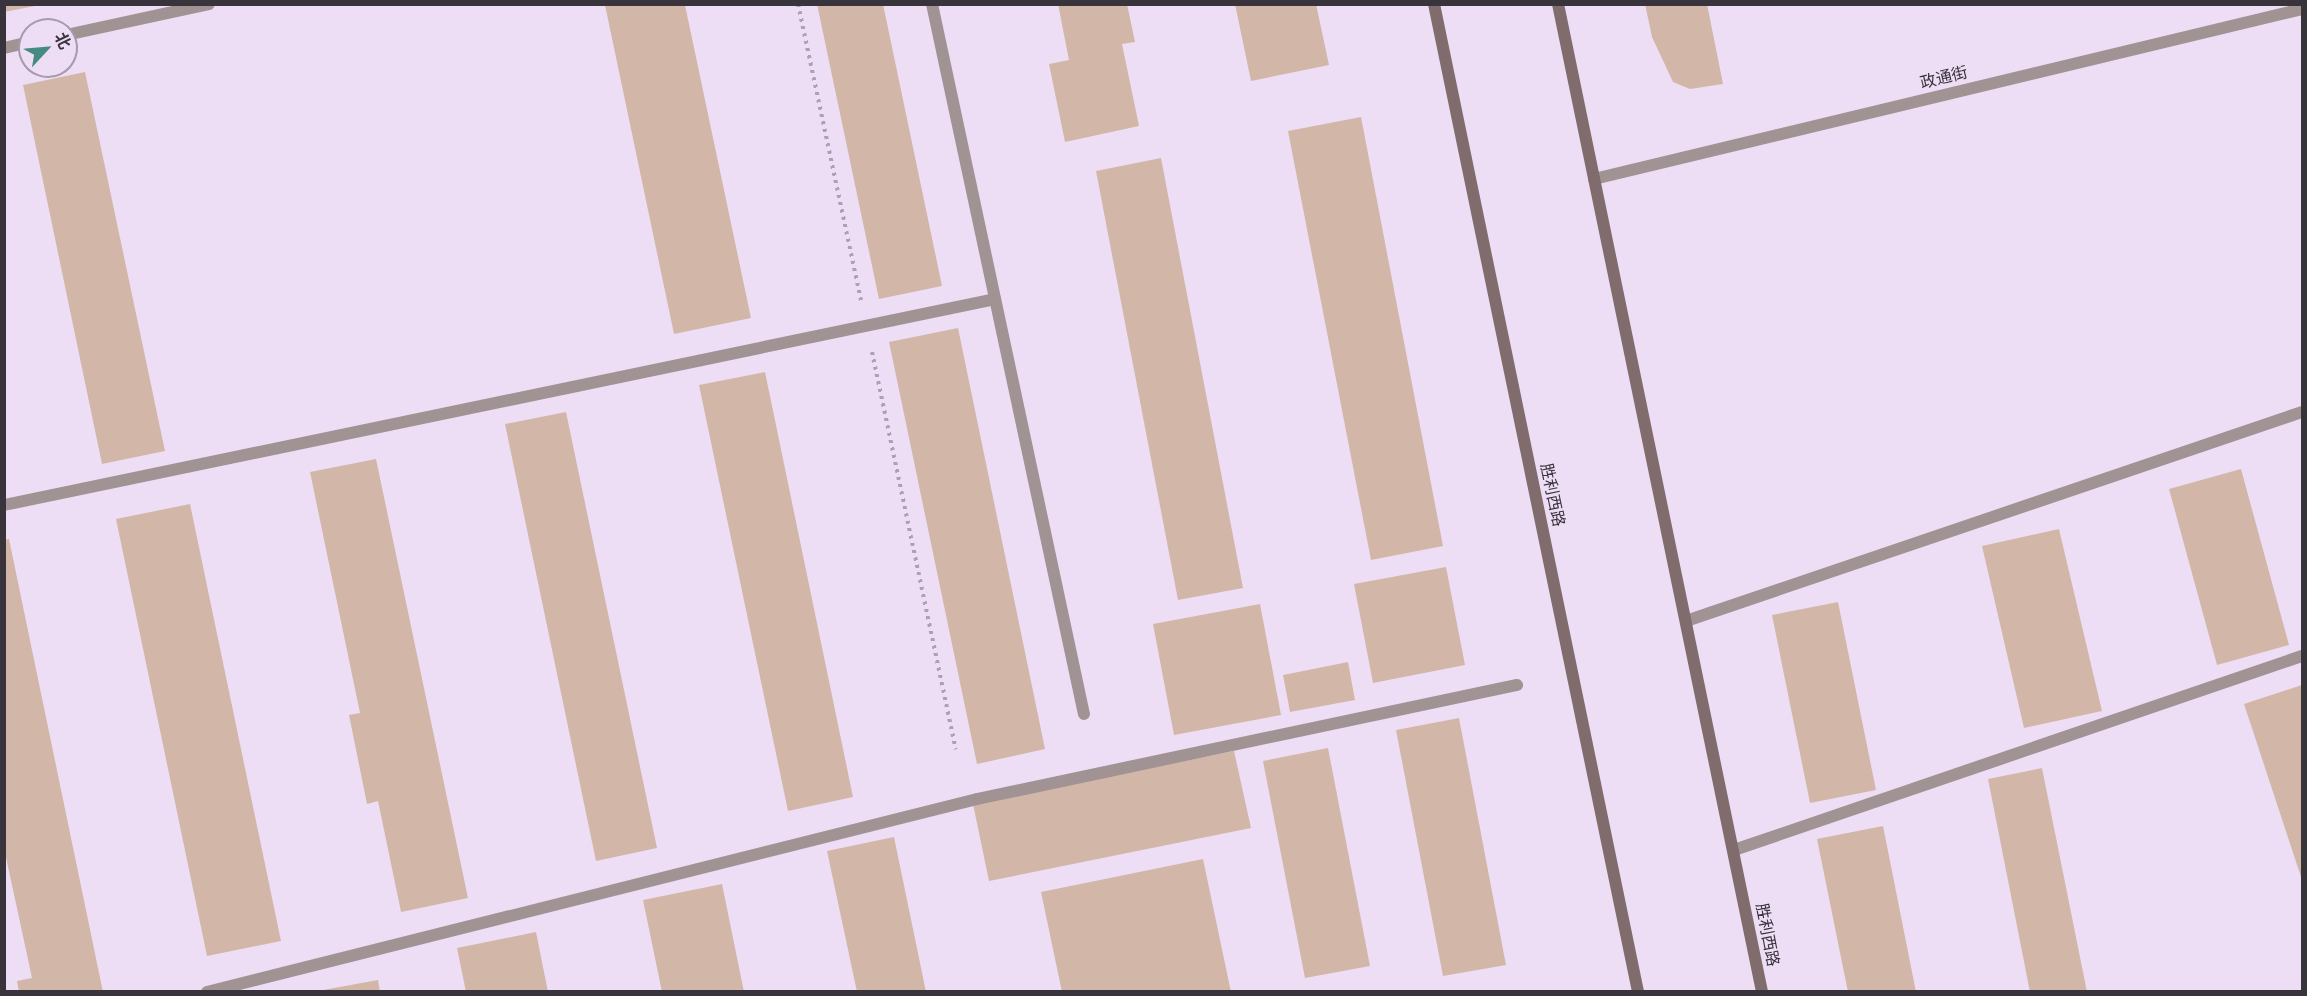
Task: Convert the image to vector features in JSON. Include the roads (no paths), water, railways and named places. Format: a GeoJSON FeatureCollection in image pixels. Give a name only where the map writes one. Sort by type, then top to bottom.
{"type":"FeatureCollection","features":[{"type":"Feature","properties":{"kind":"main road","name":"胜利西路"},"geometry":{"type":"LineString","coordinates":[[1434,4],[1638,992]]}},
{"type":"Feature","properties":{"kind":"main road","name":"胜利西路"},"geometry":{"type":"LineString","coordinates":[[1558,4],[1762,992]]}},
{"type":"Feature","properties":{"kind":"street"},"geometry":{"type":"LineString","coordinates":[[78,32],[209,4]]}},
{"type":"Feature","properties":{"kind":"street"},"geometry":{"type":"LineString","coordinates":[[932,4],[1084,714]]}},
{"type":"Feature","properties":{"kind":"street","name":"政通街"},"geometry":{"type":"LineString","coordinates":[[1594,179],[2302,9]]}},
{"type":"Feature","properties":{"kind":"street"},"geometry":{"type":"LineString","coordinates":[[4,505],[995,299]]}},
{"type":"Feature","properties":{"kind":"street"},"geometry":{"type":"LineString","coordinates":[[1686,621],[2302,412]]}},
{"type":"Feature","properties":{"kind":"street"},"geometry":{"type":"LineString","coordinates":[[1734,850],[2302,656]]}},
{"type":"Feature","properties":{"kind":"street"},"geometry":{"type":"LineString","coordinates":[[207,992],[977,799],[1517,685]]}}]}
